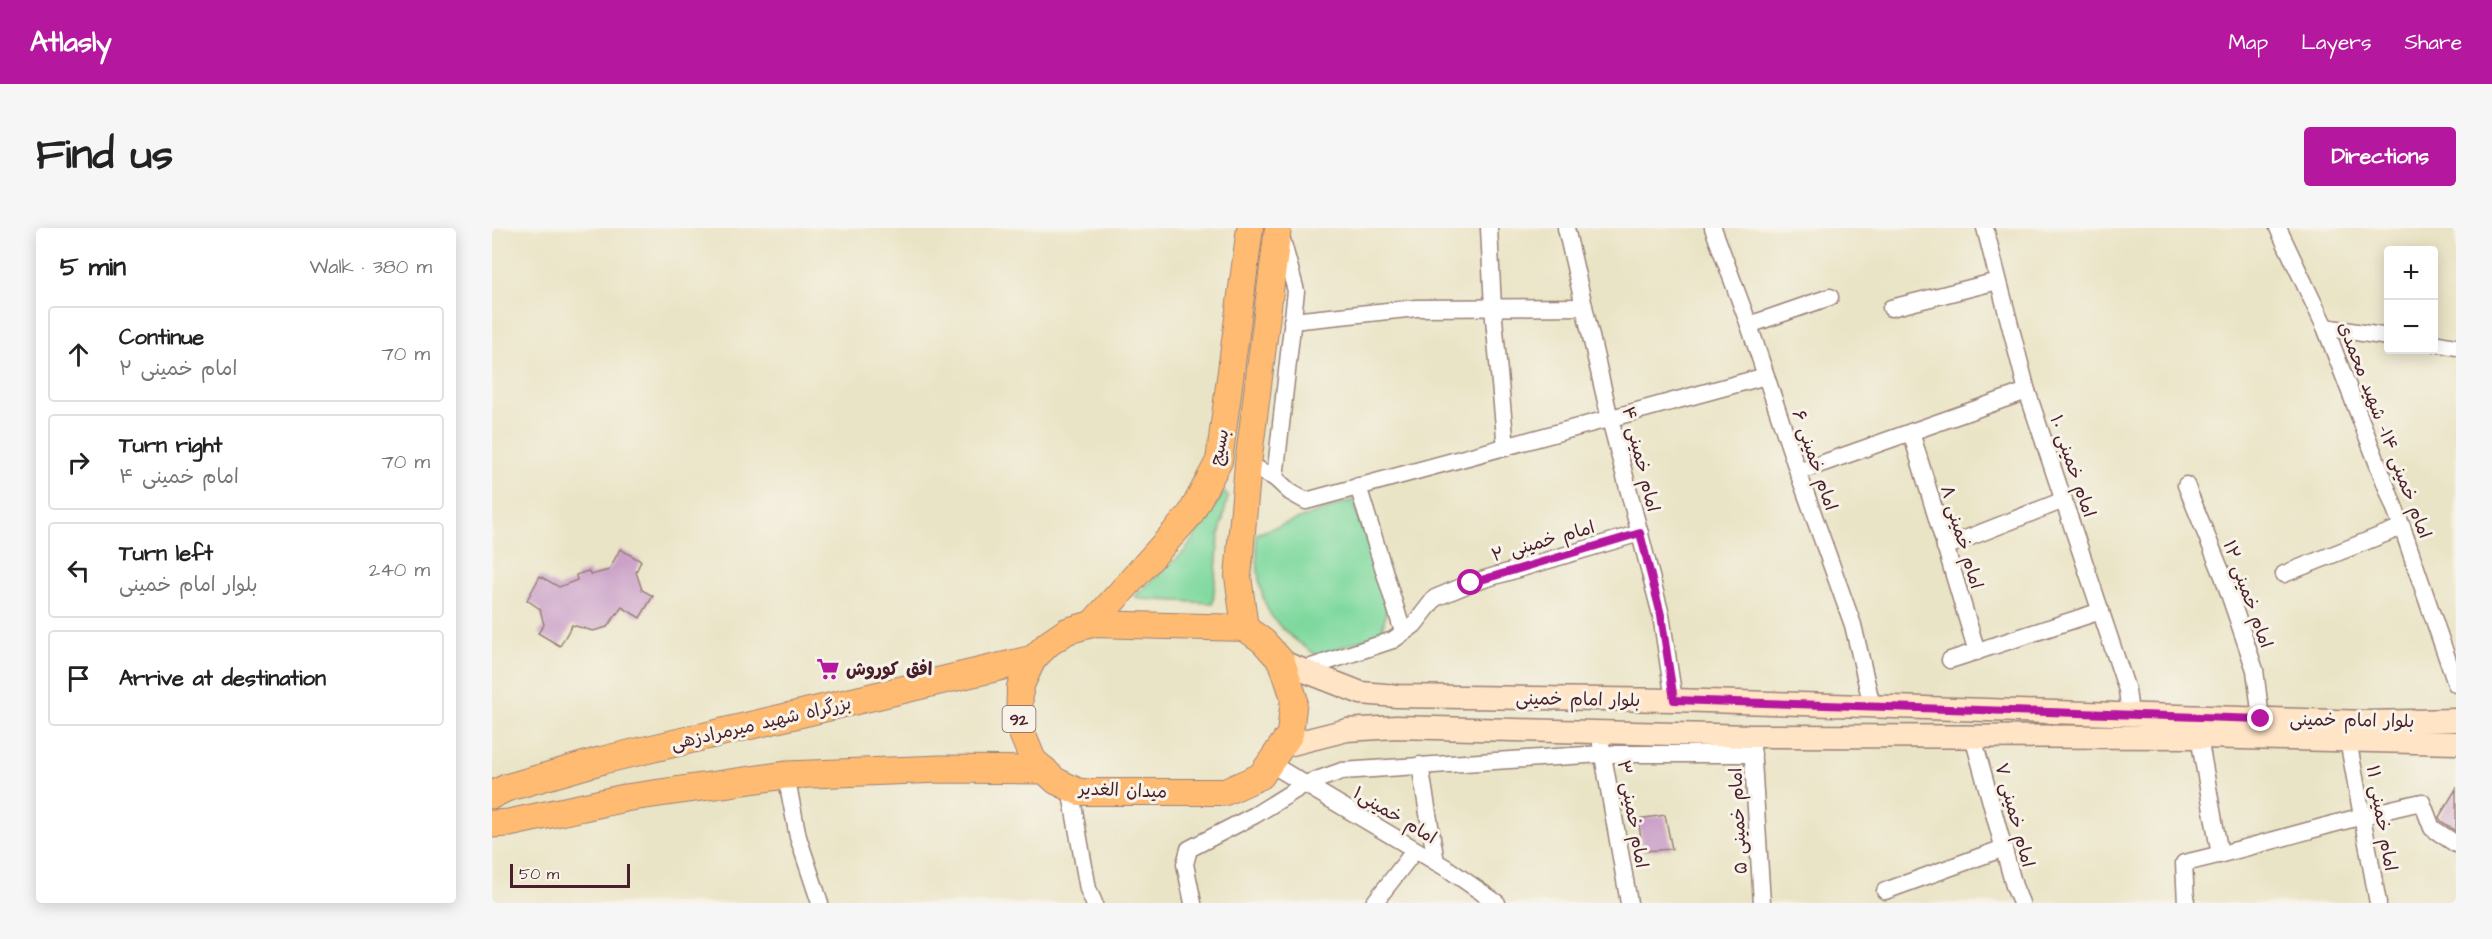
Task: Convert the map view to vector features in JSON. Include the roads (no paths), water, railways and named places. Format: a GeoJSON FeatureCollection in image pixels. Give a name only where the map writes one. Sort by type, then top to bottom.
{"type":"FeatureCollection","features":[{"type":"Feature","properties":{"kind":"highway","name":"بزرگراه شهید میرمرادزهی"},"geometry":{"type":"LineString","coordinates":[[492,795],[506,788],[603,760],[1033,659]]}},
{"type":"Feature","properties":{"kind":"highway"},"geometry":{"type":"LineString","coordinates":[[492,824],[509,824],[625,798],[786,775],[941,769],[1044,770]]}},
{"type":"Feature","properties":{"kind":"main road","name":"بسیج"},"geometry":{"type":"LineString","coordinates":[[1092,624],[1190,515],[1219,461],[1250,228]]}},
{"type":"Feature","properties":{"kind":"main road","name":"بسیج"},"geometry":{"type":"LineString","coordinates":[[1245,628],[1238,576],[1248,464],[1279,228]]}},
{"type":"Feature","properties":{"kind":"main road"},"geometry":{"type":"LineString","coordinates":[[1219,461],[1248,464]]}},
{"type":"Feature","properties":{"kind":"main road","name":"میدان الغدیر"},"geometry":{"type":"LineString","coordinates":[[1245,628],[1092,624],[1067,631],[1048,644],[1033,659],[1020,687],[1019,726],[1034,760],[1056,781],[1079,792],[1225,792],[1261,776],[1277,755]]}},
{"type":"Feature","properties":{"kind":"main road"},"geometry":{"type":"LineString","coordinates":[[1245,628],[1292,666],[1294,698],[1290,734],[1277,755]]}},
{"type":"Feature","properties":{"kind":"main road","name":"بلوار امام خمینی"},"geometry":{"type":"LineString","coordinates":[[1292,666],[1361,693],[1397,696],[1674,700],[2368,722],[2456,720]]}},
{"type":"Feature","properties":{"kind":"main road"},"geometry":{"type":"LineString","coordinates":[[2110,737],[2119,714]]}},
{"type":"Feature","properties":{"kind":"main road","name":"بلوار امام خمینی"},"geometry":{"type":"LineString","coordinates":[[1277,755],[1347,730],[1396,727],[1601,743],[1752,745],[1973,737],[2199,737],[2456,742]]}},
{"type":"Feature","properties":{"kind":"street"},"geometry":{"type":"LineString","coordinates":[[1275,478],[1296,291],[1279,228]]}},
{"type":"Feature","properties":{"kind":"street"},"geometry":{"type":"LineString","coordinates":[[1490,228],[1493,308],[1506,448]]}},
{"type":"Feature","properties":{"kind":"street","name":"امام خمینی ۴"},"geometry":{"type":"LineString","coordinates":[[1566,228],[1610,419],[1661,615],[1674,700]]}},
{"type":"Feature","properties":{"kind":"street","name":"امام خمینی ۶"},"geometry":{"type":"LineString","coordinates":[[1713,228],[1853,625],[1872,706]]}},
{"type":"Feature","properties":{"kind":"street","name":"امام خمینی ۱۰"},"geometry":{"type":"LineString","coordinates":[[1985,228],[2027,391],[2127,690],[2119,714]]}},
{"type":"Feature","properties":{"kind":"street","name":"امام خمینی ۱۴- شهید محمدی"},"geometry":{"type":"LineString","coordinates":[[2278,228],[2325,327],[2402,527],[2456,684]]}},
{"type":"Feature","properties":{"kind":"street"},"geometry":{"type":"LineString","coordinates":[[1891,308],[1998,281]]}},
{"type":"Feature","properties":{"kind":"street"},"geometry":{"type":"LineString","coordinates":[[1749,325],[1830,297]]}},
{"type":"Feature","properties":{"kind":"street"},"geometry":{"type":"LineString","coordinates":[[1292,321],[1418,308],[1584,307]]}},
{"type":"Feature","properties":{"kind":"street"},"geometry":{"type":"LineString","coordinates":[[2325,327],[2384,336]]}},
{"type":"Feature","properties":{"kind":"street"},"geometry":{"type":"LineString","coordinates":[[2438,345],[2456,347]]}},
{"type":"Feature","properties":{"kind":"street"},"geometry":{"type":"LineString","coordinates":[[1248,464],[1275,478],[1290,492],[1306,501],[1766,376]]}},
{"type":"Feature","properties":{"kind":"street"},"geometry":{"type":"LineString","coordinates":[[1798,472],[2027,391]]}},
{"type":"Feature","properties":{"kind":"street","name":"امام خمینی ۸"},"geometry":{"type":"LineString","coordinates":[[1911,432],[1977,652]]}},
{"type":"Feature","properties":{"kind":"street","name":"امام خمینی ۱۲"},"geometry":{"type":"LineString","coordinates":[[2186,485],[2223,576],[2254,670],[2261,719]]}},
{"type":"Feature","properties":{"kind":"street"},"geometry":{"type":"LineString","coordinates":[[1358,486],[1403,632]]}},
{"type":"Feature","properties":{"kind":"street"},"geometry":{"type":"LineString","coordinates":[[1945,547],[2064,500]]}},
{"type":"Feature","properties":{"kind":"street"},"geometry":{"type":"LineString","coordinates":[[2284,574],[2402,527]]}},
{"type":"Feature","properties":{"kind":"street","name":"امام خمینی ۲"},"geometry":{"type":"LineString","coordinates":[[1292,666],[1393,640],[1414,624],[1435,598],[1471,583],[1640,533]]}},
{"type":"Feature","properties":{"kind":"street"},"geometry":{"type":"LineString","coordinates":[[1950,660],[2101,611]]}},
{"type":"Feature","properties":{"kind":"street","name":"امام خمینی ۷"},"geometry":{"type":"LineString","coordinates":[[1973,737],[2021,903]]}},
{"type":"Feature","properties":{"kind":"street"},"geometry":{"type":"LineString","coordinates":[[2199,737],[2220,855]]}},
{"type":"Feature","properties":{"kind":"street","name":"امام خمینی ۱۱"},"geometry":{"type":"LineString","coordinates":[[2349,740],[2378,903]]}},
{"type":"Feature","properties":{"kind":"street"},"geometry":{"type":"LineString","coordinates":[[1193,903],[1185,864],[1189,849],[1255,815],[1305,784],[1342,771],[1420,765],[1601,743]]}},
{"type":"Feature","properties":{"kind":"street","name":"امام خمینی ۳"},"geometry":{"type":"LineString","coordinates":[[1601,743],[1629,903]]}},
{"type":"Feature","properties":{"kind":"street","name":"امام خمینی ۵"},"geometry":{"type":"LineString","coordinates":[[1752,745],[1762,903]]}},
{"type":"Feature","properties":{"kind":"street","name":"امام خمینی۱"},"geometry":{"type":"LineString","coordinates":[[1277,755],[1305,784],[1436,862],[1497,903]]}},
{"type":"Feature","properties":{"kind":"street"},"geometry":{"type":"LineString","coordinates":[[1420,765],[1436,862]]}},
{"type":"Feature","properties":{"kind":"street"},"geometry":{"type":"LineString","coordinates":[[786,775],[798,837],[820,903]]}},
{"type":"Feature","properties":{"kind":"street"},"geometry":{"type":"LineString","coordinates":[[1070,788],[1088,889],[1094,903]]}},
{"type":"Feature","properties":{"kind":"street"},"geometry":{"type":"LineString","coordinates":[[2186,903],[2184,863],[2220,855],[2362,814],[2422,802],[2432,828],[2456,844]]}},
{"type":"Feature","properties":{"kind":"street"},"geometry":{"type":"LineString","coordinates":[[1885,891],[2004,848]]}},
{"type":"Feature","properties":{"kind":"street"},"geometry":{"type":"LineString","coordinates":[[1374,903],[1415,850]]}},
{"type":"Feature","properties":{"kind":"place","name":"افق کوروش"},"geometry":{"type":"Point","coordinates":[828,669]}}]}
